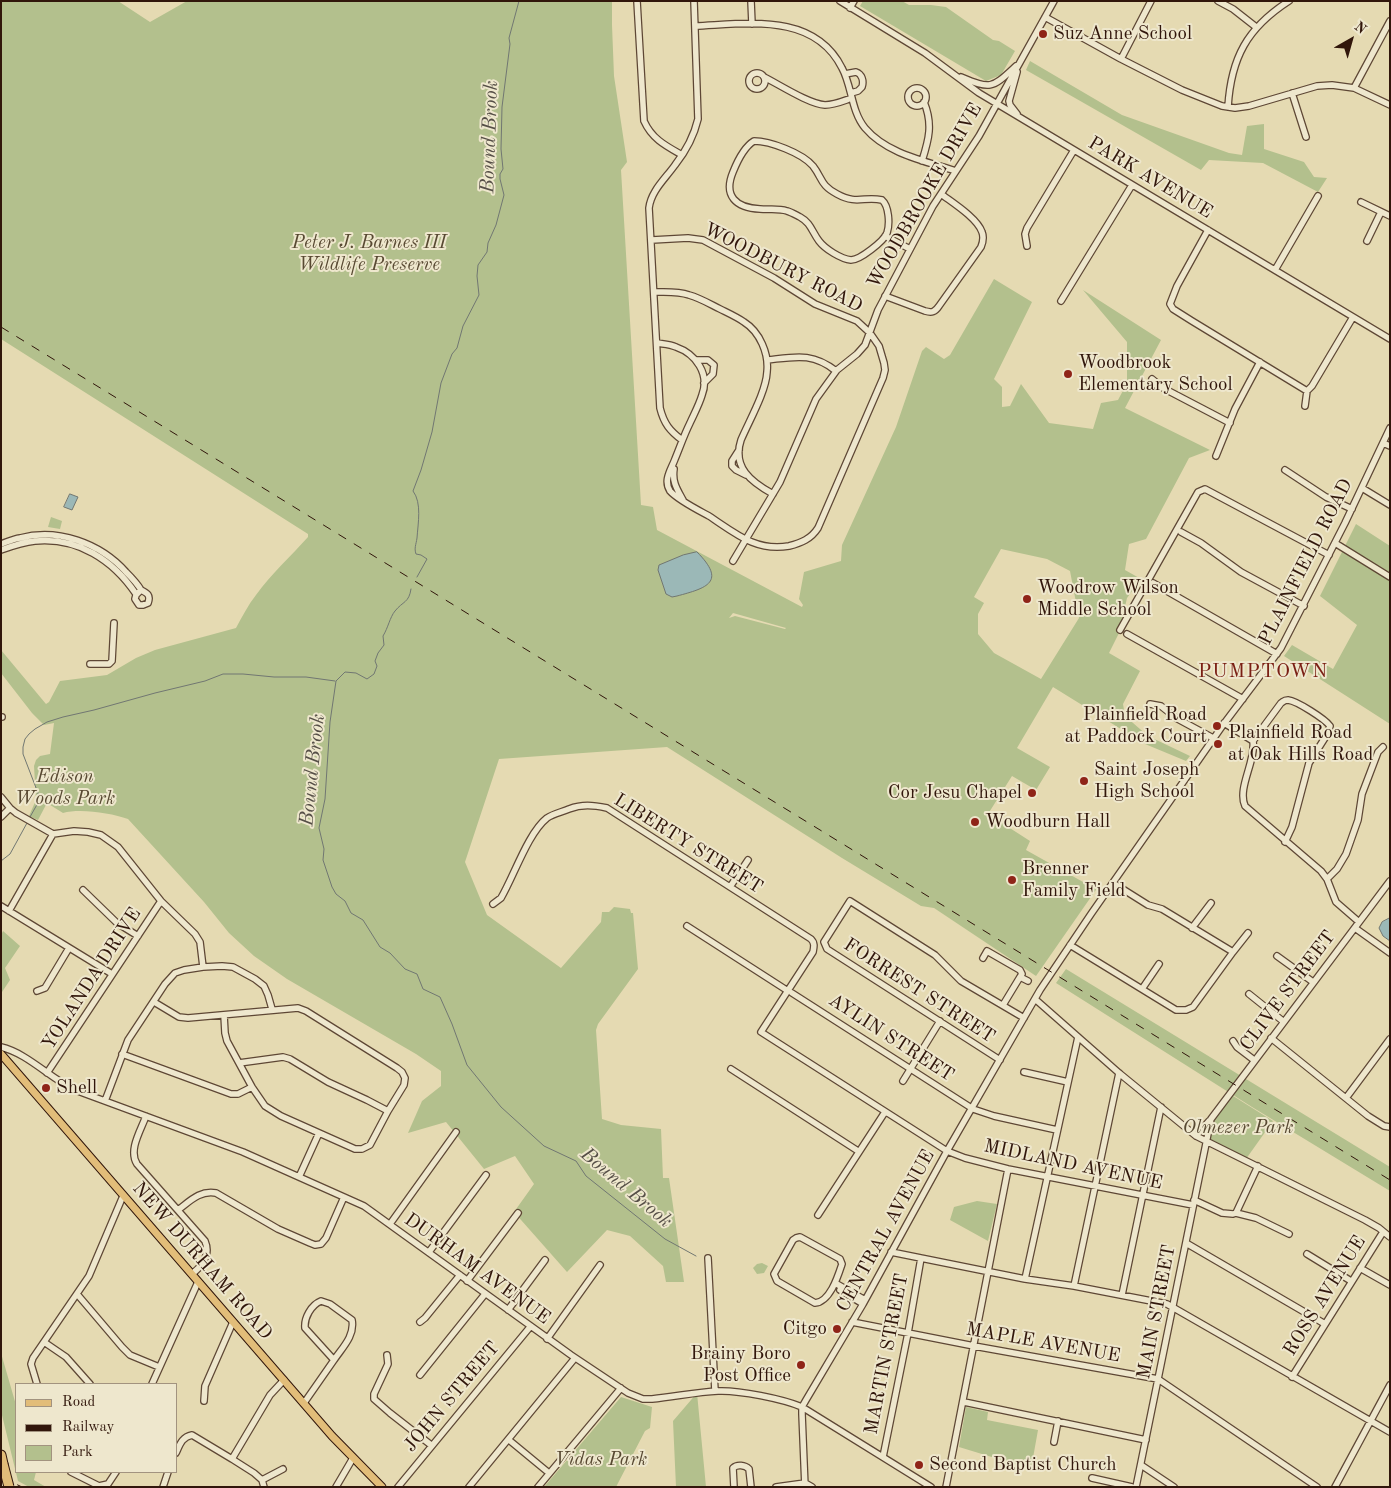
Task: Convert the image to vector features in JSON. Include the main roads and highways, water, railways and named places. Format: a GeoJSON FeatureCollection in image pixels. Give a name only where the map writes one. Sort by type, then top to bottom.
{"type":"FeatureCollection","features":[{"type":"Feature","properties":{"kind":"highway"},"geometry":{"type":"LineString","coordinates":[[2,1459],[8,1487]]}},
{"type":"Feature","properties":{"kind":"main road","name":"NEW DURHAM ROAD"},"geometry":{"type":"LineString","coordinates":[[1,1054],[304,1403],[382,1487]]}},
{"type":"Feature","properties":{"kind":"water"},"geometry":{"type":"Polygon","coordinates":[[[70,494],[78,497],[72,510],[64,507],[70,494]]]}},
{"type":"Feature","properties":{"kind":"water"},"geometry":{"type":"Polygon","coordinates":[[[697,552],[711,570],[712,577],[710,582],[697,590],[677,596],[672,597],[666,594],[658,570],[659,565],[683,555],[697,552]]]}},
{"type":"Feature","properties":{"kind":"water"},"geometry":{"type":"Polygon","coordinates":[[[1390,918],[1390,941],[1383,936],[1379,928],[1382,922],[1390,918]]]}},
{"type":"Feature","properties":{"kind":"waterway","name":"Bound Brook"},"geometry":{"type":"LineString","coordinates":[[417,577],[427,559],[415,552],[419,513],[418,501],[413,491],[432,432],[441,383],[452,354],[457,348],[463,326],[479,295],[478,265],[487,252],[488,243],[496,225],[504,195],[500,179],[503,169],[501,149],[502,107],[510,44],[509,38],[519,1]]}},
{"type":"Feature","properties":{"kind":"waterway","name":"Bound Brook"},"geometry":{"type":"LineString","coordinates":[[411,589],[407,599],[393,613],[383,636],[384,645],[375,661],[377,666],[374,674],[367,679],[356,673],[345,672],[336,681],[330,722],[325,799],[319,828],[324,849],[323,860],[332,887],[336,894],[345,901],[351,913],[363,920],[380,947],[390,953],[405,969],[417,974],[423,989],[440,997],[467,1065],[501,1107],[544,1146],[576,1161],[586,1176],[665,1239],[696,1256]]}},
{"type":"Feature","properties":{"kind":"waterway"},"geometry":{"type":"LineString","coordinates":[[30,817],[39,801],[38,793],[23,754],[23,747],[25,739],[29,734],[47,722],[205,681],[223,674],[306,677],[335,681]]}},
{"type":"Feature","properties":{"kind":"waterway"},"geometry":{"type":"LineString","coordinates":[[1,861],[10,854],[27,823]]}},
{"type":"Feature","properties":{"kind":"railway"},"geometry":{"type":"LineString","coordinates":[[1,327],[1390,1180]]}},
{"type":"Feature","properties":{"kind":"railway"},"geometry":{"type":"LineString","coordinates":[[1,1477],[22,1487]]}},
{"type":"Feature","properties":{"kind":"place","name":"Suz Anne School"},"geometry":{"type":"Point","coordinates":[1043,34]}},
{"type":"Feature","properties":{"kind":"place","name":"Woodbrook Elementary School"},"geometry":{"type":"Point","coordinates":[1068,374]}},
{"type":"Feature","properties":{"kind":"place","name":"Woodrow Wilson Middle School"},"geometry":{"type":"Point","coordinates":[1027,599]}},
{"type":"Feature","properties":{"kind":"place","name":"Plainfield Road at Paddock Court"},"geometry":{"type":"Point","coordinates":[1217,726]}},
{"type":"Feature","properties":{"kind":"place","name":"Plainfield Road at Oak Hills Road"},"geometry":{"type":"Point","coordinates":[1218,744]}},
{"type":"Feature","properties":{"kind":"place","name":"Saint Joseph High School"},"geometry":{"type":"Point","coordinates":[1084,781]}},
{"type":"Feature","properties":{"kind":"place","name":"Cor Jesu Chapel"},"geometry":{"type":"Point","coordinates":[1032,793]}},
{"type":"Feature","properties":{"kind":"place","name":"Woodburn Hall"},"geometry":{"type":"Point","coordinates":[975,822]}},
{"type":"Feature","properties":{"kind":"place","name":"Brenner Family Field"},"geometry":{"type":"Point","coordinates":[1012,880]}},
{"type":"Feature","properties":{"kind":"place","name":"Shell"},"geometry":{"type":"Point","coordinates":[46,1088]}},
{"type":"Feature","properties":{"kind":"place","name":"Citgo"},"geometry":{"type":"Point","coordinates":[837,1329]}},
{"type":"Feature","properties":{"kind":"place","name":"Brainy Boro Post Office"},"geometry":{"type":"Point","coordinates":[801,1365]}},
{"type":"Feature","properties":{"kind":"place","name":"Second Baptist Church"},"geometry":{"type":"Point","coordinates":[919,1465]}},
{"type":"Feature","properties":{"kind":"district","name":"PUMPTOWN"},"geometry":{"type":"Point","coordinates":[1263,672]}},
{"type":"Feature","properties":{"kind":"park label","name":"Peter J. Barnes III Wildlife Preserve"},"geometry":{"type":"Point","coordinates":[369,254]}},
{"type":"Feature","properties":{"kind":"park label","name":"Edison Woods Park"},"geometry":{"type":"Point","coordinates":[65,788]}},
{"type":"Feature","properties":{"kind":"park label","name":"Olmezer Park"},"geometry":{"type":"Point","coordinates":[1238,1128]}},
{"type":"Feature","properties":{"kind":"park label","name":"Vidas Park"},"geometry":{"type":"Point","coordinates":[601,1460]}}]}
